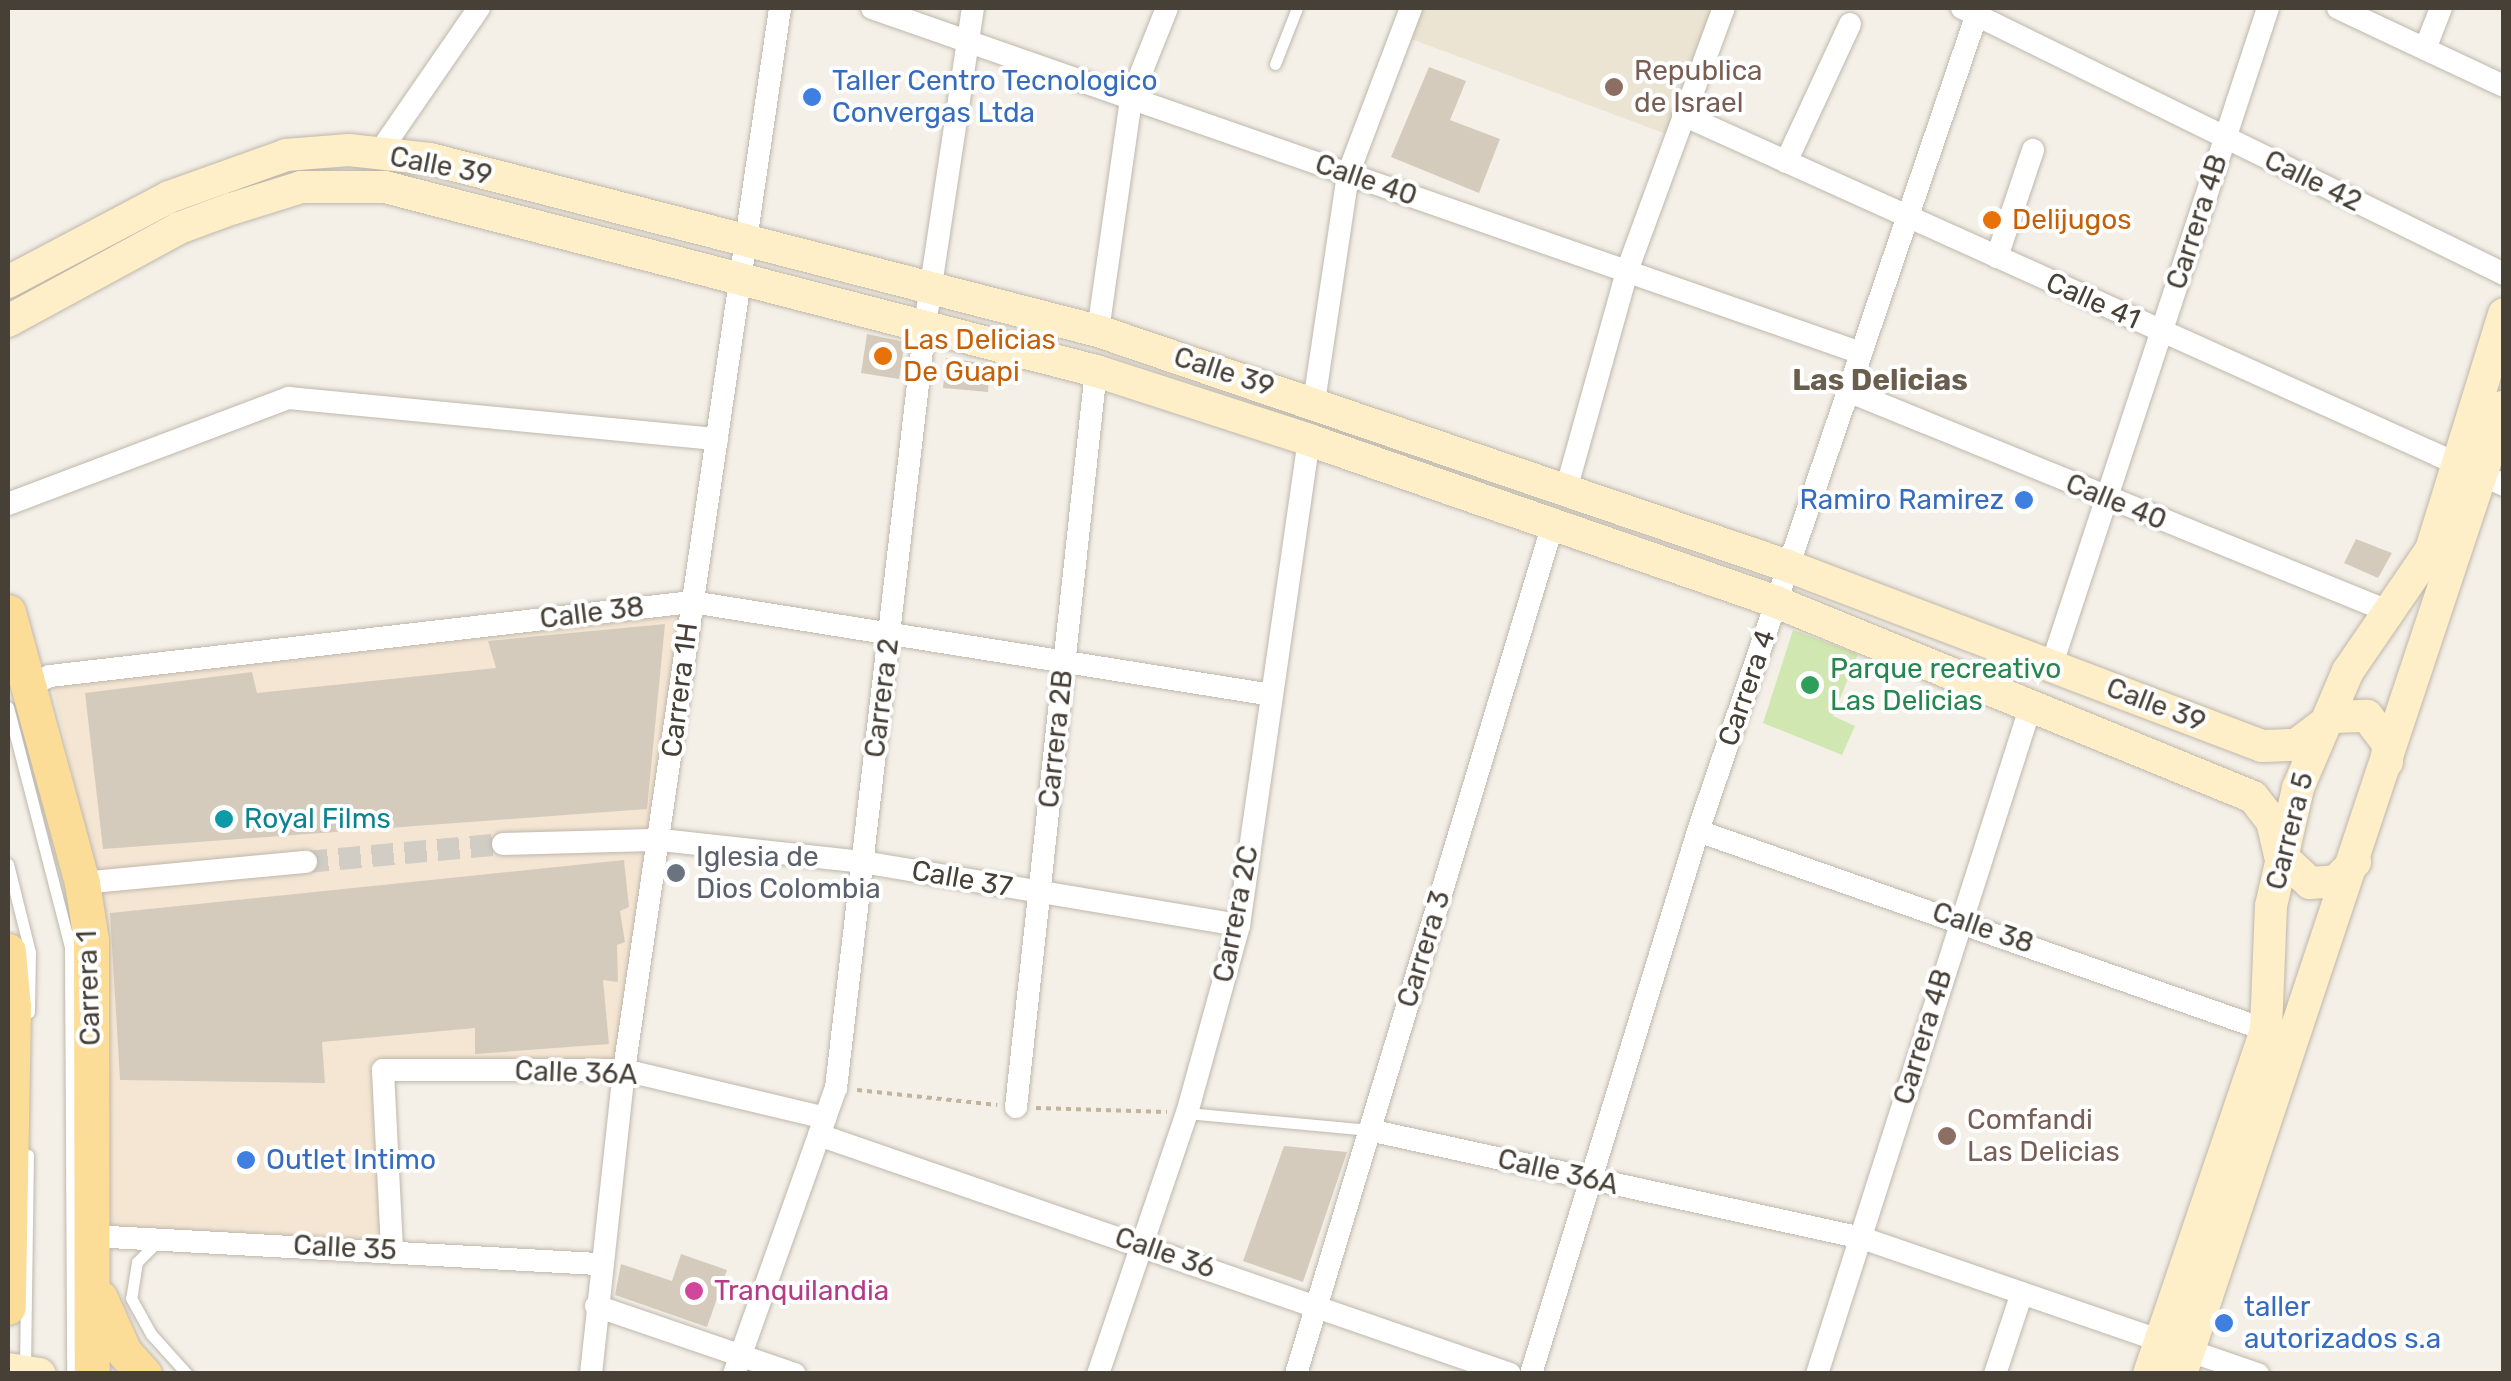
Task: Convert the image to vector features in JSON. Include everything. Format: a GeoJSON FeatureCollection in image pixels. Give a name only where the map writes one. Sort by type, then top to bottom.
{"type":"FeatureCollection","features":[{"type":"Feature","properties":{"kind":"main road","name":"Carrera 1"},"geometry":{"type":"LineString","coordinates":[[8,612],[19,696],[82,883],[90,940],[92,1374]]}},
{"type":"Feature","properties":{"kind":"main road"},"geometry":{"type":"LineString","coordinates":[[8,954],[14,1171],[8,1236],[8,1307]]}},
{"type":"Feature","properties":{"kind":"main road"},"geometry":{"type":"LineString","coordinates":[[92,1247],[108,1323],[144,1374]]}},
{"type":"Feature","properties":{"kind":"street"},"geometry":{"type":"LineString","coordinates":[[378,153],[479,8]]}},
{"type":"Feature","properties":{"kind":"street","name":"Carrera 1H"},"geometry":{"type":"LineString","coordinates":[[591,1374],[598,1264],[624,1070],[780,8]]}},
{"type":"Feature","properties":{"kind":"street","name":"Calle 40"},"geometry":{"type":"LineString","coordinates":[[872,8],[1861,353]]}},
{"type":"Feature","properties":{"kind":"street","name":"Carrera 2"},"geometry":{"type":"LineString","coordinates":[[737,1364],[836,1088],[925,325],[973,8]]}},
{"type":"Feature","properties":{"kind":"street"},"geometry":{"type":"LineString","coordinates":[[1098,331],[1131,98],[1166,8]]}},
{"type":"Feature","properties":{"kind":"street"},"geometry":{"type":"LineString","coordinates":[[1314,402],[1348,174],[1412,8]]}},
{"type":"Feature","properties":{"kind":"street"},"geometry":{"type":"LineString","coordinates":[[1566,490],[1627,271],[1724,8]]}},
{"type":"Feature","properties":{"kind":"street","name":"Carrera 4B"},"geometry":{"type":"LineString","coordinates":[[2052,664],[2268,8]]}},
{"type":"Feature","properties":{"kind":"street"},"geometry":{"type":"LineString","coordinates":[[2338,8],[2504,86]]}},
{"type":"Feature","properties":{"kind":"street"},"geometry":{"type":"LineString","coordinates":[[2426,49],[2441,8]]}},
{"type":"Feature","properties":{"kind":"street","name":"Calle 42"},"geometry":{"type":"LineString","coordinates":[[1972,10],[2504,274]]}},
{"type":"Feature","properties":{"kind":"street","name":"Carrera 4"},"geometry":{"type":"LineString","coordinates":[[1531,1374],[1698,831],[1907,217],[1972,10]]}},
{"type":"Feature","properties":{"kind":"street"},"geometry":{"type":"LineString","coordinates":[[1786,162],[1850,24]]}},
{"type":"Feature","properties":{"kind":"street","name":"Calle 41"},"geometry":{"type":"LineString","coordinates":[[1683,115],[2480,475]]}},
{"type":"Feature","properties":{"kind":"street"},"geometry":{"type":"LineString","coordinates":[[1997,258],[2033,150]]}},
{"type":"Feature","properties":{"kind":"street","name":"Calle 39"},"geometry":{"type":"LineString","coordinates":[[8,282],[174,213],[286,155],[378,153],[430,158],[1098,331],[1788,566],[2262,746],[2296,745],[2333,717],[2368,716],[2388,744],[2387,762]]}},
{"type":"Feature","properties":{"kind":"street","name":"Calle 39"},"geometry":{"type":"LineString","coordinates":[[8,321],[174,213],[301,187],[385,187],[1096,371],[1309,440],[1776,602],[2032,702],[2254,797],[2272,820],[2280,854]]}},
{"type":"Feature","properties":{"kind":"street","name":"Carrera 5"},"geometry":{"type":"LineString","coordinates":[[2177,1355],[2266,1030],[2266,957],[2280,854],[2320,729],[2385,610],[2431,550],[2480,475],[2504,314]]}},
{"type":"Feature","properties":{"kind":"street","name":"Carrera 2B"},"geometry":{"type":"LineString","coordinates":[[1016,1107],[1096,371]]}},
{"type":"Feature","properties":{"kind":"street","name":"Calle 40"},"geometry":{"type":"LineString","coordinates":[[1848,391],[2385,610]]}},
{"type":"Feature","properties":{"kind":"street"},"geometry":{"type":"LineString","coordinates":[[8,504],[289,398],[717,439]]}},
{"type":"Feature","properties":{"kind":"street","name":"Carrera 5"},"geometry":{"type":"LineString","coordinates":[[2150,1374],[2177,1355],[2355,862],[2504,406]]}},
{"type":"Feature","properties":{"kind":"street","name":"Carrera 2C"},"geometry":{"type":"LineString","coordinates":[[1098,1374],[1186,1113],[1239,925],[1309,440]]}},
{"type":"Feature","properties":{"kind":"street","name":"Carrera 3"},"geometry":{"type":"LineString","coordinates":[[1296,1374],[1553,524]]}},
{"type":"Feature","properties":{"kind":"street","name":"Calle 38"},"geometry":{"type":"LineString","coordinates":[[19,696],[50,676],[692,602],[1272,694]]}},
{"type":"Feature","properties":{"kind":"street","name":"Carrera 4B"},"geometry":{"type":"LineString","coordinates":[[1817,1374],[1959,919],[2032,702]]}},
{"type":"Feature","properties":{"kind":"street","name":"Calle 38"},"geometry":{"type":"LineString","coordinates":[[1698,831],[1959,919],[2266,1030]]}},
{"type":"Feature","properties":{"kind":"street","name":"Calle 37"},"geometry":{"type":"LineString","coordinates":[[503,844],[660,840],[862,862],[1239,925]]}},
{"type":"Feature","properties":{"kind":"street"},"geometry":{"type":"LineString","coordinates":[[2280,854],[2310,883],[2336,881],[2355,862]]}},
{"type":"Feature","properties":{"kind":"street"},"geometry":{"type":"LineString","coordinates":[[82,883],[306,862]]}},
{"type":"Feature","properties":{"kind":"street","name":"Calle 36A"},"geometry":{"type":"LineString","coordinates":[[392,1249],[382,1070],[624,1070],[822,1127]]}},
{"type":"Feature","properties":{"kind":"street","name":"Calle 36"},"geometry":{"type":"LineString","coordinates":[[822,1127],[1510,1374]]}},
{"type":"Feature","properties":{"kind":"street","name":"Calle 36A"},"geometry":{"type":"LineString","coordinates":[[1369,1130],[1862,1238],[2022,1293],[2177,1355],[2258,1374]]}},
{"type":"Feature","properties":{"kind":"street","name":"Calle 35"},"geometry":{"type":"LineString","coordinates":[[92,1247],[160,1240],[392,1249],[598,1264]]}},
{"type":"Feature","properties":{"kind":"street"},"geometry":{"type":"LineString","coordinates":[[1995,1374],[2022,1293]]}},
{"type":"Feature","properties":{"kind":"street"},"geometry":{"type":"LineString","coordinates":[[596,1306],[737,1364],[795,1374]]}},
{"type":"Feature","properties":{"kind":"lane"},"geometry":{"type":"LineString","coordinates":[[1274,64],[1297,8]]}},
{"type":"Feature","properties":{"kind":"lane"},"geometry":{"type":"LineString","coordinates":[[19,696],[70,946],[72,1374]]}},
{"type":"Feature","properties":{"kind":"lane"},"geometry":{"type":"LineString","coordinates":[[8,864],[30,952],[29,1028]]}},
{"type":"Feature","properties":{"kind":"lane","name":"Calle 36A"},"geometry":{"type":"LineString","coordinates":[[1186,1113],[1369,1130]]}},
{"type":"Feature","properties":{"kind":"lane"},"geometry":{"type":"LineString","coordinates":[[14,1171],[24,1372]]}},
{"type":"Feature","properties":{"kind":"lane"},"geometry":{"type":"LineString","coordinates":[[160,1240],[137,1262],[131,1298],[151,1334],[187,1374]]}},
{"type":"Feature","properties":{"kind":"path"},"geometry":{"type":"LineString","coordinates":[[836,1088],[1016,1107],[1186,1113]]}},
{"type":"Feature","properties":{"kind":"shaded area","name":"Republica de Israel"},"geometry":{"type":"Polygon","coordinates":[[[1423,8],[1717,8],[1669,135],[1411,39],[1423,8]]]}},
{"type":"Feature","properties":{"kind":"shaded area"},"geometry":{"type":"Polygon","coordinates":[[[692,602],[624,1070],[383,1070],[392,1249],[106,1237],[96,878],[50,676],[692,602]]]}},
{"type":"Feature","properties":{"kind":"green space","name":"Parque recreativo Las Delicias"},"geometry":{"type":"Polygon","coordinates":[[[1793,630],[1858,654],[1833,716],[1855,726],[1842,755],[1763,723],[1793,630]]]}},
{"type":"Feature","properties":{"kind":"building"},"geometry":{"type":"Polygon","coordinates":[[[1429,67],[1466,81],[1450,120],[1500,139],[1479,193],[1391,157],[1429,67]]]}},
{"type":"Feature","properties":{"kind":"building","name":"Las Delicias De Guapi"},"geometry":{"type":"Polygon","coordinates":[[[867,334],[905,342],[899,379],[861,373],[867,334]]]}},
{"type":"Feature","properties":{"kind":"building"},"geometry":{"type":"Polygon","coordinates":[[[946,358],[990,364],[988,392],[943,388],[946,358]]]}},
{"type":"Feature","properties":{"kind":"building"},"geometry":{"type":"Polygon","coordinates":[[[2356,539],[2392,553],[2378,578],[2344,563],[2356,539]]]}},
{"type":"Feature","properties":{"kind":"building"},"geometry":{"type":"Polygon","coordinates":[[[665,624],[647,809],[103,849],[85,693],[252,672],[257,693],[496,668],[488,641],[665,624]]]}},
{"type":"Feature","properties":{"kind":"building"},"geometry":{"type":"Polygon","coordinates":[[[624,860],[629,907],[620,911],[625,942],[617,945],[618,982],[603,980],[609,1044],[475,1054],[475,1028],[322,1042],[325,1083],[120,1080],[110,913],[624,860]]]}},
{"type":"Feature","properties":{"kind":"building"},"geometry":{"type":"Polygon","coordinates":[[[1284,1146],[1347,1152],[1303,1282],[1243,1261],[1284,1146]]]}},
{"type":"Feature","properties":{"kind":"building","name":"Tranquilandia"},"geometry":{"type":"Polygon","coordinates":[[[681,1254],[727,1270],[707,1327],[615,1295],[621,1264],[672,1281],[681,1254]]]}},
{"type":"Feature","properties":{"kind":"tunnel"},"geometry":{"type":"LineString","coordinates":[[306,862],[503,844]]}},
{"type":"Feature","properties":{"kind":"place","name":"Republica de Israel"},"geometry":{"type":"Point","coordinates":[1614,87]}},
{"type":"Feature","properties":{"kind":"place","name":"Taller Centro Tecnologico Convergas Ltda"},"geometry":{"type":"Point","coordinates":[812,97]}},
{"type":"Feature","properties":{"kind":"place","name":"Delijugos"},"geometry":{"type":"Point","coordinates":[1992,220]}},
{"type":"Feature","properties":{"kind":"place","name":"Las Delicias De Guapi"},"geometry":{"type":"Point","coordinates":[883,356]}},
{"type":"Feature","properties":{"kind":"place","name":"Ramiro Ramirez"},"geometry":{"type":"Point","coordinates":[2024,500]}},
{"type":"Feature","properties":{"kind":"place","name":"Parque recreativo Las Delicias"},"geometry":{"type":"Point","coordinates":[1810,685]}},
{"type":"Feature","properties":{"kind":"place","name":"Royal Films"},"geometry":{"type":"Point","coordinates":[224,819]}},
{"type":"Feature","properties":{"kind":"place","name":"Iglesia de Dios Colombia"},"geometry":{"type":"Point","coordinates":[676,873]}},
{"type":"Feature","properties":{"kind":"place","name":"Comfandi Las Delicias"},"geometry":{"type":"Point","coordinates":[1947,1136]}},
{"type":"Feature","properties":{"kind":"place","name":"Outlet Intimo"},"geometry":{"type":"Point","coordinates":[246,1160]}},
{"type":"Feature","properties":{"kind":"place","name":"Tranquilandia"},"geometry":{"type":"Point","coordinates":[694,1291]}},
{"type":"Feature","properties":{"kind":"place","name":"taller autorizados s.a"},"geometry":{"type":"Point","coordinates":[2224,1323]}},
{"type":"Feature","properties":{"kind":"district","name":"Las Delicias"},"geometry":{"type":"Point","coordinates":[1880,380]}}]}
